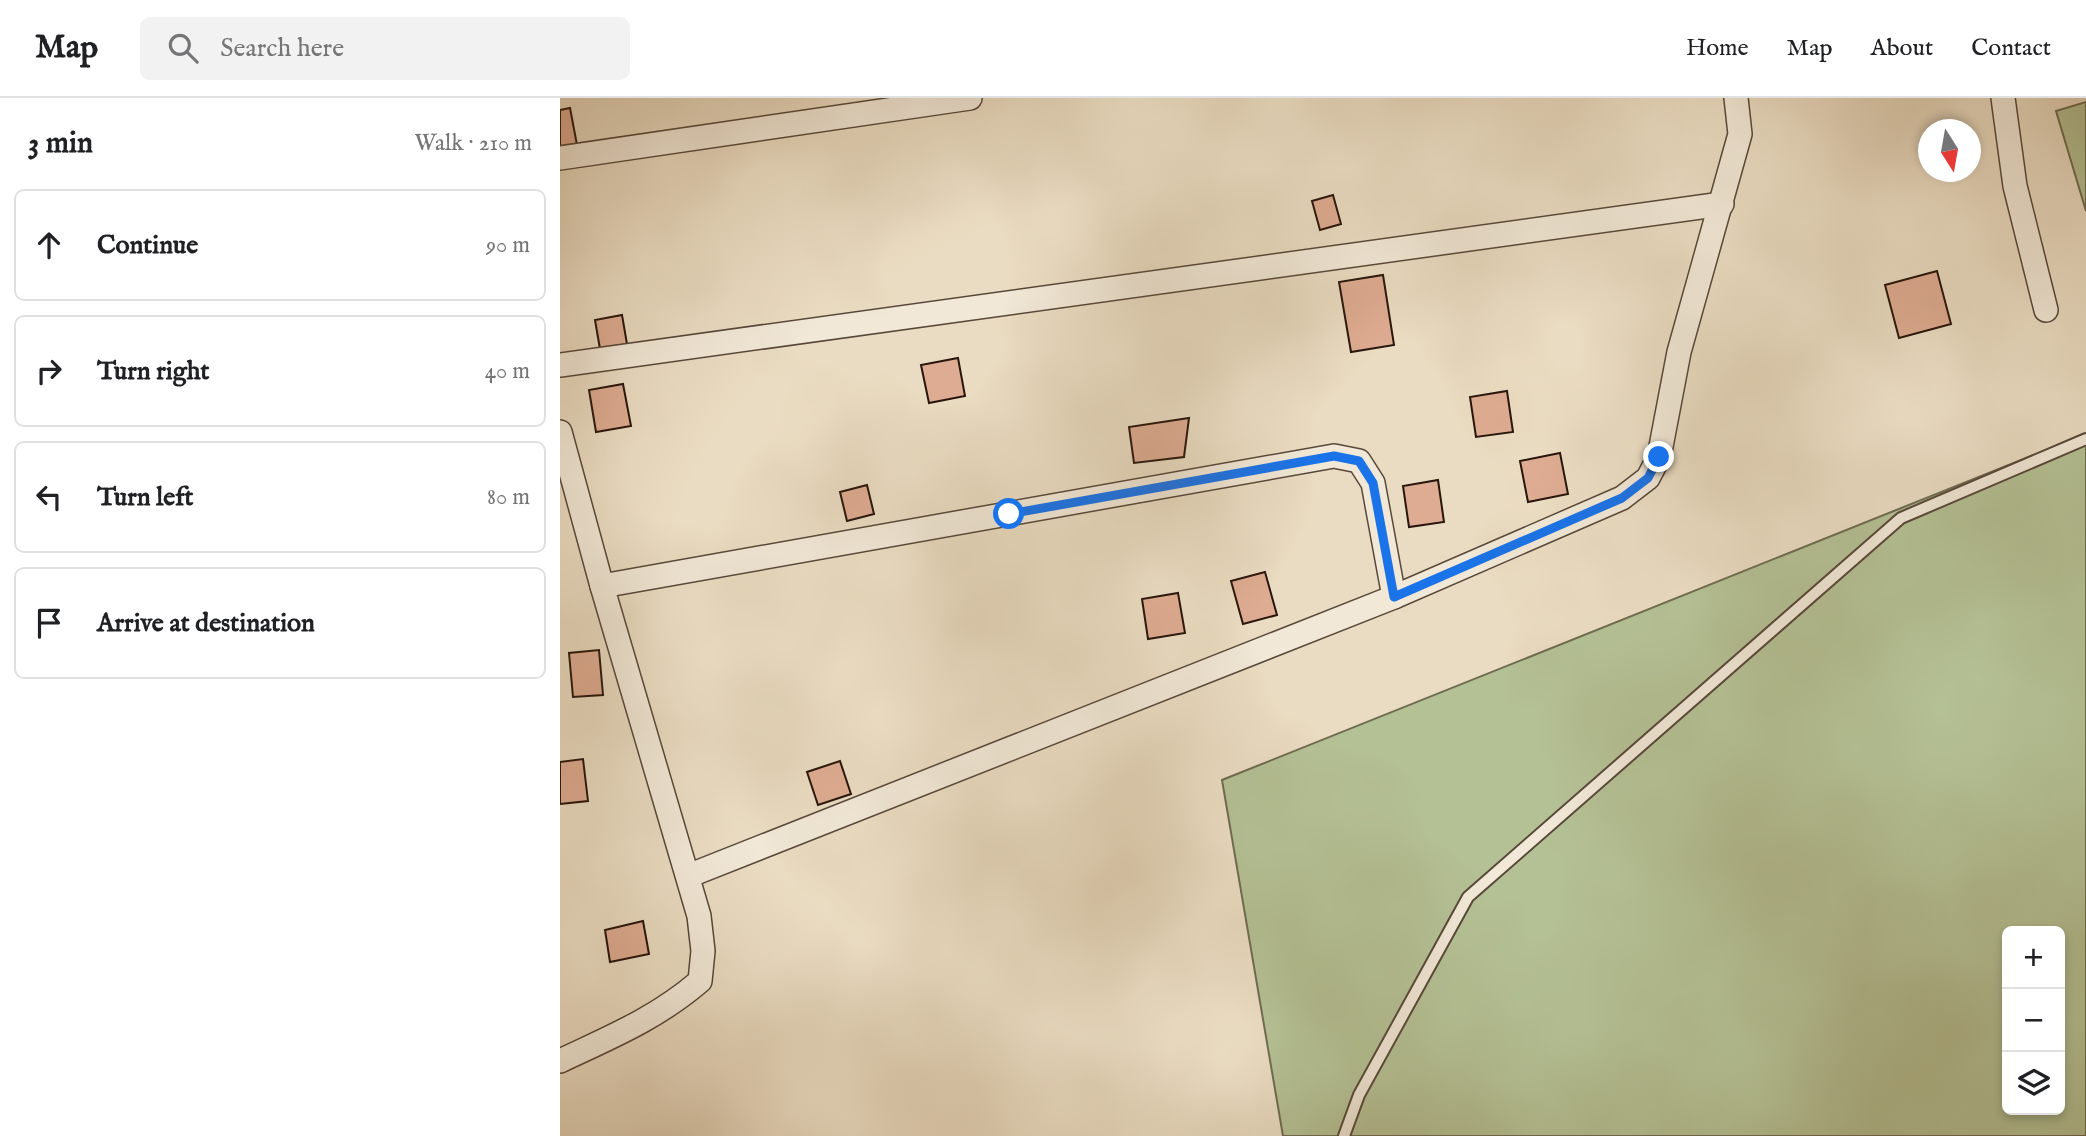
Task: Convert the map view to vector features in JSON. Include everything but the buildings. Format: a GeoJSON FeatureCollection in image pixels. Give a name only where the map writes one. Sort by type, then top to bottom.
{"type":"FeatureCollection","features":[{"type":"Feature","properties":{"kind":"street"},"geometry":{"type":"LineString","coordinates":[[560,158],[970,98]]}},
{"type":"Feature","properties":{"kind":"street"},"geometry":{"type":"LineString","coordinates":[[1736,98],[1740,134]]}},
{"type":"Feature","properties":{"kind":"street"},"geometry":{"type":"LineString","coordinates":[[688,876],[1394,597],[1622,498],[1648,478],[1659,457],[1679,352],[1740,134],[1754,98]]}},
{"type":"Feature","properties":{"kind":"street"},"geometry":{"type":"LineString","coordinates":[[2003,98],[2015,186],[2046,310]]}},
{"type":"Feature","properties":{"kind":"street"},"geometry":{"type":"LineString","coordinates":[[560,365],[1722,204]]}},
{"type":"Feature","properties":{"kind":"street"},"geometry":{"type":"LineString","coordinates":[[560,432],[602,586],[688,876],[699,916],[703,951],[700,981],[676,1002],[645,1021],[560,1061]]}},
{"type":"Feature","properties":{"kind":"street"},"geometry":{"type":"LineString","coordinates":[[602,586],[1334,456],[1359,461],[1373,483],[1394,597]]}},
{"type":"Feature","properties":{"kind":"lane"},"geometry":{"type":"LineString","coordinates":[[1344,1136],[1359,1095],[1468,897],[1900,518],[2086,439]]}},
{"type":"Feature","properties":{"kind":"green space"},"geometry":{"type":"Polygon","coordinates":[[[2086,102],[2086,211],[2056,111],[2086,102]]]}},
{"type":"Feature","properties":{"kind":"green space"},"geometry":{"type":"Polygon","coordinates":[[[2086,434],[2086,1136],[1283,1136],[1222,780],[2086,434]]]}},
{"type":"Feature","properties":{"kind":"route"},"geometry":{"type":"LineString","coordinates":[[1009,514],[1334,456],[1359,461],[1373,483],[1394,597],[1622,498],[1648,478],[1659,457]]}}]}
